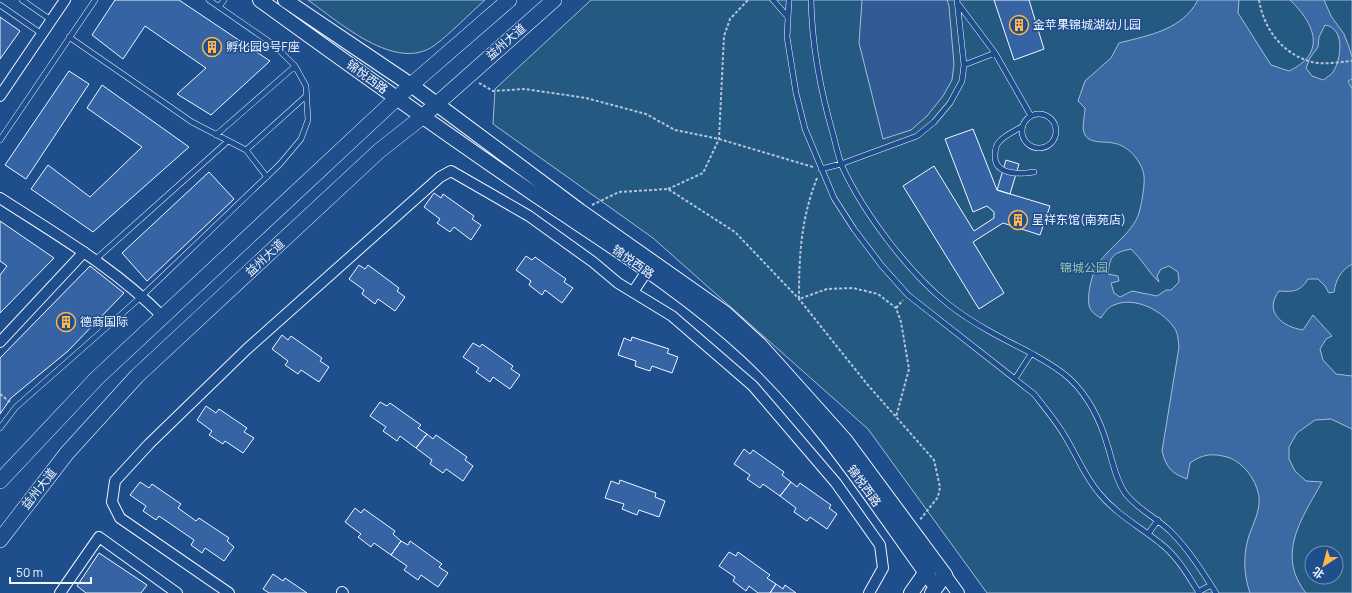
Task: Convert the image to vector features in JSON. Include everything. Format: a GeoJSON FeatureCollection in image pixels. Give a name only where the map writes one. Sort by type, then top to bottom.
{"type":"FeatureCollection","features":[{"type":"Feature","properties":{"kind":"main road","name":"锦悦西路"},"geometry":{"type":"LineString","coordinates":[[260,0],[422,117],[647,271],[717,323],[781,383],[836,447],[929,567],[945,575]]}},
{"type":"Feature","properties":{"kind":"main road","name":"锦悦西路"},"geometry":{"type":"LineString","coordinates":[[285,0],[411,85],[580,211],[725,314],[760,345],[845,440],[911,530],[929,567],[936,591]]}},
{"type":"Feature","properties":{"kind":"main road"},"geometry":{"type":"LineString","coordinates":[[0,481],[97,378],[411,85],[508,0]]}},
{"type":"Feature","properties":{"kind":"main road","name":"益州大道"},"geometry":{"type":"LineString","coordinates":[[0,540],[67,453],[137,376],[379,151],[422,117],[554,0]]}},
{"type":"Feature","properties":{"kind":"main road"},"geometry":{"type":"LineString","coordinates":[[911,593],[929,567]]}},
{"type":"Feature","properties":{"kind":"main road"},"geometry":{"type":"LineString","coordinates":[[936,591],[945,575]]}},
{"type":"Feature","properties":{"kind":"street"},"geometry":{"type":"LineString","coordinates":[[0,96],[65,0]]}},
{"type":"Feature","properties":{"kind":"street"},"geometry":{"type":"LineString","coordinates":[[229,593],[120,518],[112,502],[115,480],[149,444],[247,349],[440,177],[451,171],[529,216],[593,262],[618,283],[672,316],[753,386],[836,483],[880,545],[883,568],[868,593]]}},
{"type":"Feature","properties":{"kind":"street"},"geometry":{"type":"LineString","coordinates":[[0,198],[96,259],[142,296],[163,317]]}},
{"type":"Feature","properties":{"kind":"street"},"geometry":{"type":"LineString","coordinates":[[0,342],[84,252]]}},
{"type":"Feature","properties":{"kind":"street"},"geometry":{"type":"LineString","coordinates":[[633,292],[647,271]]}},
{"type":"Feature","properties":{"kind":"street"},"geometry":{"type":"LineString","coordinates":[[60,593],[99,537],[177,593]]}},
{"type":"Feature","properties":{"kind":"street","name":"锦悦西路"},"geometry":{"type":"LineString","coordinates":[[945,575],[958,593]]}},
{"type":"Feature","properties":{"kind":"lane"},"geometry":{"type":"LineString","coordinates":[[22,0],[51,20]]}},
{"type":"Feature","properties":{"kind":"lane"},"geometry":{"type":"LineString","coordinates":[[0,140],[95,0]]}},
{"type":"Feature","properties":{"kind":"lane"},"geometry":{"type":"LineString","coordinates":[[0,428],[16,407],[142,296],[267,176],[301,139],[308,120],[306,86],[295,66],[274,46],[209,0]]}},
{"type":"Feature","properties":{"kind":"lane"},"geometry":{"type":"LineString","coordinates":[[219,7],[224,0]]}},
{"type":"Feature","properties":{"kind":"lane"},"geometry":{"type":"LineString","coordinates":[[773,0],[788,17]]}},
{"type":"Feature","properties":{"kind":"lane"},"geometry":{"type":"LineString","coordinates":[[788,0],[787,37],[796,93],[805,129],[834,198],[854,229],[882,266],[908,295],[1034,394],[1050,414],[1098,492],[1112,507],[1161,543],[1175,558],[1199,593],[1211,585]]}},
{"type":"Feature","properties":{"kind":"lane"},"geometry":{"type":"LineString","coordinates":[[811,0],[812,36],[818,74],[825,108],[841,164],[850,182],[878,227],[925,282],[948,304],[973,321],[1058,368],[1071,380],[1099,419],[1118,479],[1125,493],[1135,504],[1158,520],[1186,549],[1216,593]]}},
{"type":"Feature","properties":{"kind":"lane"},"geometry":{"type":"LineString","coordinates":[[821,169],[841,164],[917,136],[934,122],[950,102],[962,81],[964,65],[958,2]]}},
{"type":"Feature","properties":{"kind":"lane"},"geometry":{"type":"LineString","coordinates":[[958,2],[995,53],[1031,116]]}},
{"type":"Feature","properties":{"kind":"lane"},"geometry":{"type":"LineString","coordinates":[[0,5],[42,34]]}},
{"type":"Feature","properties":{"kind":"lane"},"geometry":{"type":"LineString","coordinates":[[69,37],[192,122],[246,150],[267,176]]}},
{"type":"Feature","properties":{"kind":"lane"},"geometry":{"type":"LineString","coordinates":[[964,65],[995,53]]}},
{"type":"Feature","properties":{"kind":"lane"},"geometry":{"type":"LineString","coordinates":[[216,135],[295,66]]}},
{"type":"Feature","properties":{"kind":"lane"},"geometry":{"type":"LineString","coordinates":[[246,150],[306,96]]}},
{"type":"Feature","properties":{"kind":"lane"},"geometry":{"type":"LineString","coordinates":[[1038,114],[1045,115],[1051,119],[1056,132],[1054,138],[1049,144],[1043,147],[1036,147],[1030,145],[1022,133],[1023,126],[1026,120],[1031,116],[1038,114]]}},
{"type":"Feature","properties":{"kind":"lane"},"geometry":{"type":"LineString","coordinates":[[1023,126],[999,142],[996,148],[996,164],[1000,169],[1008,172],[1021,174],[1034,172]]}},
{"type":"Feature","properties":{"kind":"lane"},"geometry":{"type":"LineString","coordinates":[[96,259],[228,141]]}},
{"type":"Feature","properties":{"kind":"lane"},"geometry":{"type":"LineString","coordinates":[[1015,379],[1031,354]]}},
{"type":"Feature","properties":{"kind":"lane"},"geometry":{"type":"LineString","coordinates":[[1148,534],[1158,520]]}},
{"type":"Feature","properties":{"kind":"path"},"geometry":{"type":"LineString","coordinates":[[580,211],[619,192],[668,189],[703,173],[719,139],[724,36],[730,19],[748,0]]}},
{"type":"Feature","properties":{"kind":"path"},"geometry":{"type":"LineString","coordinates":[[1259,0],[1260,10],[1270,31],[1287,50],[1299,57],[1313,62],[1332,63],[1352,61]]}},
{"type":"Feature","properties":{"kind":"path"},"geometry":{"type":"LineString","coordinates":[[467,76],[494,91],[525,89],[586,98],[646,114],[675,130],[719,139],[821,169],[809,197],[799,247],[799,298]]}},
{"type":"Feature","properties":{"kind":"path"},"geometry":{"type":"LineString","coordinates":[[668,189],[735,232],[799,298],[896,417],[934,460],[940,487],[938,497],[911,530]]}},
{"type":"Feature","properties":{"kind":"path"},"geometry":{"type":"LineString","coordinates":[[799,298],[827,289],[853,288],[878,294],[896,308],[901,322],[909,369],[896,417]]}},
{"type":"Feature","properties":{"kind":"path"},"geometry":{"type":"LineString","coordinates":[[0,394],[16,407]]}},
{"type":"Feature","properties":{"kind":"green space"},"geometry":{"type":"Polygon","coordinates":[[[308,0],[485,0],[435,45],[420,52],[403,53],[386,49],[368,41],[351,31],[308,0]]]}},
{"type":"Feature","properties":{"kind":"green space","name":"锦城公园"},"geometry":{"type":"Polygon","coordinates":[[[591,0],[1352,0],[1352,593],[987,593],[868,429],[653,238],[493,124],[495,89],[591,0]]]}},
{"type":"Feature","properties":{"kind":"shaded area"},"geometry":{"type":"Polygon","coordinates":[[[862,0],[947,0],[949,6],[954,64],[952,80],[943,96],[927,116],[911,130],[883,139],[859,43],[862,0]]]}},
{"type":"Feature","properties":{"kind":"shaded area"},"geometry":{"type":"Polygon","coordinates":[[[1198,0],[1239,0],[1238,13],[1271,65],[1289,71],[1301,64],[1309,56],[1313,47],[1311,28],[1299,9],[1290,0],[1324,0],[1331,16],[1344,34],[1352,57],[1352,79],[1348,81],[1352,89],[1352,264],[1339,276],[1334,292],[1329,293],[1318,279],[1308,279],[1299,289],[1279,291],[1273,306],[1274,312],[1282,322],[1289,326],[1303,330],[1313,315],[1332,336],[1326,339],[1320,349],[1323,360],[1336,374],[1352,376],[1352,429],[1331,419],[1315,420],[1297,433],[1289,447],[1289,459],[1295,471],[1306,481],[1322,482],[1300,522],[1292,550],[1293,564],[1297,578],[1306,593],[1250,593],[1245,573],[1245,553],[1257,513],[1259,497],[1254,483],[1246,469],[1234,460],[1227,457],[1208,455],[1190,463],[1187,479],[1173,472],[1165,461],[1162,451],[1179,347],[1175,328],[1162,315],[1138,303],[1130,302],[1114,305],[1105,312],[1101,318],[1093,313],[1089,305],[1089,290],[1098,264],[1128,231],[1138,217],[1142,201],[1144,176],[1143,170],[1137,159],[1129,150],[1119,144],[1098,142],[1087,138],[1083,129],[1085,108],[1078,101],[1085,81],[1111,58],[1119,43],[1164,30],[1174,25],[1191,10],[1198,0]],[[1325,25],[1319,37],[1318,47],[1310,58],[1306,68],[1312,76],[1323,80],[1332,73],[1336,67],[1340,53],[1339,38],[1336,32],[1332,27],[1325,25]],[[1131,249],[1116,254],[1111,259],[1108,274],[1118,276],[1119,281],[1111,283],[1114,293],[1120,297],[1132,291],[1157,296],[1166,290],[1171,290],[1179,282],[1178,272],[1169,266],[1161,269],[1157,276],[1159,282],[1131,249]]]}},
{"type":"Feature","properties":{"kind":"building","name":"孵化园9号F座"},"geometry":{"type":"Polygon","coordinates":[[[115,0],[179,0],[270,61],[211,115],[177,94],[206,68],[145,26],[123,59],[92,35],[115,0]]]}},
{"type":"Feature","properties":{"kind":"building","name":"金苹果锦城湖幼儿园"},"geometry":{"type":"Polygon","coordinates":[[[994,0],[1029,0],[1044,49],[1014,60],[994,0]]]}},
{"type":"Feature","properties":{"kind":"building"},"geometry":{"type":"Polygon","coordinates":[[[0,17],[20,31],[0,59],[0,17]]]}},
{"type":"Feature","properties":{"kind":"building"},"geometry":{"type":"Polygon","coordinates":[[[69,71],[89,84],[26,179],[5,165],[69,71]]]}},
{"type":"Feature","properties":{"kind":"building"},"geometry":{"type":"Polygon","coordinates":[[[102,85],[189,147],[93,232],[31,189],[48,165],[90,197],[142,147],[87,108],[102,85]]]}},
{"type":"Feature","properties":{"kind":"building","name":"呈祥东馆(南苑店)"},"geometry":{"type":"Polygon","coordinates":[[[973,129],[997,190],[1050,206],[1040,235],[1003,223],[973,242],[1004,293],[979,309],[903,186],[934,166],[974,231],[994,218],[994,212],[987,206],[973,212],[945,139],[973,129]]]}},
{"type":"Feature","properties":{"kind":"building"},"geometry":{"type":"Polygon","coordinates":[[[1006,160],[1019,164],[1010,194],[997,190],[1006,160]]]}},
{"type":"Feature","properties":{"kind":"building"},"geometry":{"type":"Polygon","coordinates":[[[209,172],[234,199],[147,281],[122,253],[209,172]]]}},
{"type":"Feature","properties":{"kind":"building"},"geometry":{"type":"Polygon","coordinates":[[[434,193],[441,198],[443,194],[474,216],[472,219],[481,225],[471,240],[454,227],[450,232],[437,223],[440,219],[424,207],[434,193]]]}},
{"type":"Feature","properties":{"kind":"building"},"geometry":{"type":"Polygon","coordinates":[[[0,221],[54,258],[0,313],[0,275],[7,266],[0,261],[0,221]]]}},
{"type":"Feature","properties":{"kind":"building"},"geometry":{"type":"Polygon","coordinates":[[[526,256],[532,260],[535,257],[566,279],[564,282],[573,288],[562,303],[545,290],[542,295],[529,285],[531,281],[516,270],[526,256]]]}},
{"type":"Feature","properties":{"kind":"building"},"geometry":{"type":"Polygon","coordinates":[[[359,265],[365,269],[368,265],[399,288],[397,291],[405,297],[395,311],[378,299],[375,304],[362,294],[364,290],[349,279],[359,265]]]}},
{"type":"Feature","properties":{"kind":"building","name":"德商国际"},"geometry":{"type":"Polygon","coordinates":[[[90,266],[124,293],[68,351],[11,398],[0,414],[0,358],[90,266]]]}},
{"type":"Feature","properties":{"kind":"building"},"geometry":{"type":"Polygon","coordinates":[[[282,335],[288,340],[291,336],[322,358],[320,361],[329,367],[319,382],[301,370],[298,374],[285,365],[288,361],[272,349],[282,335]]]}},
{"type":"Feature","properties":{"kind":"building"},"geometry":{"type":"Polygon","coordinates":[[[632,337],[669,349],[667,353],[678,357],[672,373],[652,366],[650,371],[635,366],[636,361],[618,355],[624,338],[631,341],[632,337]]]}},
{"type":"Feature","properties":{"kind":"building"},"geometry":{"type":"Polygon","coordinates":[[[473,343],[480,347],[482,344],[513,366],[511,369],[520,375],[510,389],[493,377],[490,382],[476,372],[479,368],[463,357],[473,343]]]}},
{"type":"Feature","properties":{"kind":"building"},"geometry":{"type":"Polygon","coordinates":[[[380,402],[387,406],[390,403],[421,425],[418,428],[427,434],[416,448],[400,436],[397,441],[383,431],[386,427],[370,416],[380,402]]]}},
{"type":"Feature","properties":{"kind":"building"},"geometry":{"type":"Polygon","coordinates":[[[206,406],[216,413],[219,409],[247,428],[244,432],[254,438],[243,453],[225,441],[223,444],[209,435],[212,431],[197,420],[206,406]]]}},
{"type":"Feature","properties":{"kind":"building"},"geometry":{"type":"Polygon","coordinates":[[[427,434],[433,439],[436,435],[467,457],[465,460],[473,466],[463,481],[446,469],[443,473],[430,464],[432,460],[416,448],[427,434]]]}},
{"type":"Feature","properties":{"kind":"building"},"geometry":{"type":"Polygon","coordinates":[[[744,449],[750,454],[753,450],[784,472],[782,475],[791,482],[780,496],[763,484],[760,488],[747,479],[750,475],[734,464],[744,449]]]}},
{"type":"Feature","properties":{"kind":"building"},"geometry":{"type":"Polygon","coordinates":[[[620,480],[656,493],[655,497],[665,501],[659,517],[639,510],[637,515],[622,509],[624,504],[605,498],[611,481],[619,484],[620,480]]]}},
{"type":"Feature","properties":{"kind":"building"},"geometry":{"type":"Polygon","coordinates":[[[140,482],[149,488],[152,484],[181,504],[178,508],[196,521],[199,518],[229,538],[227,541],[234,547],[224,561],[205,548],[202,553],[191,545],[194,540],[159,516],[156,520],[143,511],[146,506],[130,495],[140,482]]]}},
{"type":"Feature","properties":{"kind":"building"},"geometry":{"type":"Polygon","coordinates":[[[791,482],[797,487],[800,483],[831,505],[829,508],[837,514],[827,529],[810,517],[807,521],[794,512],[796,508],[780,496],[791,482]]]}},
{"type":"Feature","properties":{"kind":"building"},"geometry":{"type":"Polygon","coordinates":[[[355,508],[361,513],[364,509],[395,531],[393,534],[401,541],[391,555],[374,543],[371,547],[358,537],[361,534],[345,522],[355,508]]]}},
{"type":"Feature","properties":{"kind":"building"},"geometry":{"type":"Polygon","coordinates":[[[401,541],[408,545],[410,541],[442,564],[439,567],[448,573],[438,587],[421,575],[418,580],[404,570],[407,566],[391,555],[401,541]]]}},
{"type":"Feature","properties":{"kind":"building"},"geometry":{"type":"Polygon","coordinates":[[[729,552],[736,556],[738,552],[770,575],[767,578],[776,584],[770,593],[758,593],[749,586],[746,591],[733,581],[735,577],[719,566],[729,552]]]}},
{"type":"Feature","properties":{"kind":"building"},"geometry":{"type":"Polygon","coordinates":[[[99,553],[147,585],[141,593],[86,593],[77,586],[99,553]]]}},
{"type":"Feature","properties":{"kind":"building"},"geometry":{"type":"Polygon","coordinates":[[[273,574],[283,581],[285,578],[307,593],[269,593],[263,589],[273,574]]]}},
{"type":"Feature","properties":{"kind":"building"},"geometry":{"type":"Polygon","coordinates":[[[776,584],[783,589],[785,585],[796,593],[770,593],[776,584]]]}},
{"type":"Feature","properties":{"kind":"place","name":"金苹果锦城湖幼儿园"},"geometry":{"type":"Point","coordinates":[1019,25]}},
{"type":"Feature","properties":{"kind":"place","name":"孵化园9号F座"},"geometry":{"type":"Point","coordinates":[212,47]}},
{"type":"Feature","properties":{"kind":"place","name":"呈祥东馆(南苑店)"},"geometry":{"type":"Point","coordinates":[1018,220]}},
{"type":"Feature","properties":{"kind":"place","name":"德商国际"},"geometry":{"type":"Point","coordinates":[66,322]}}]}
